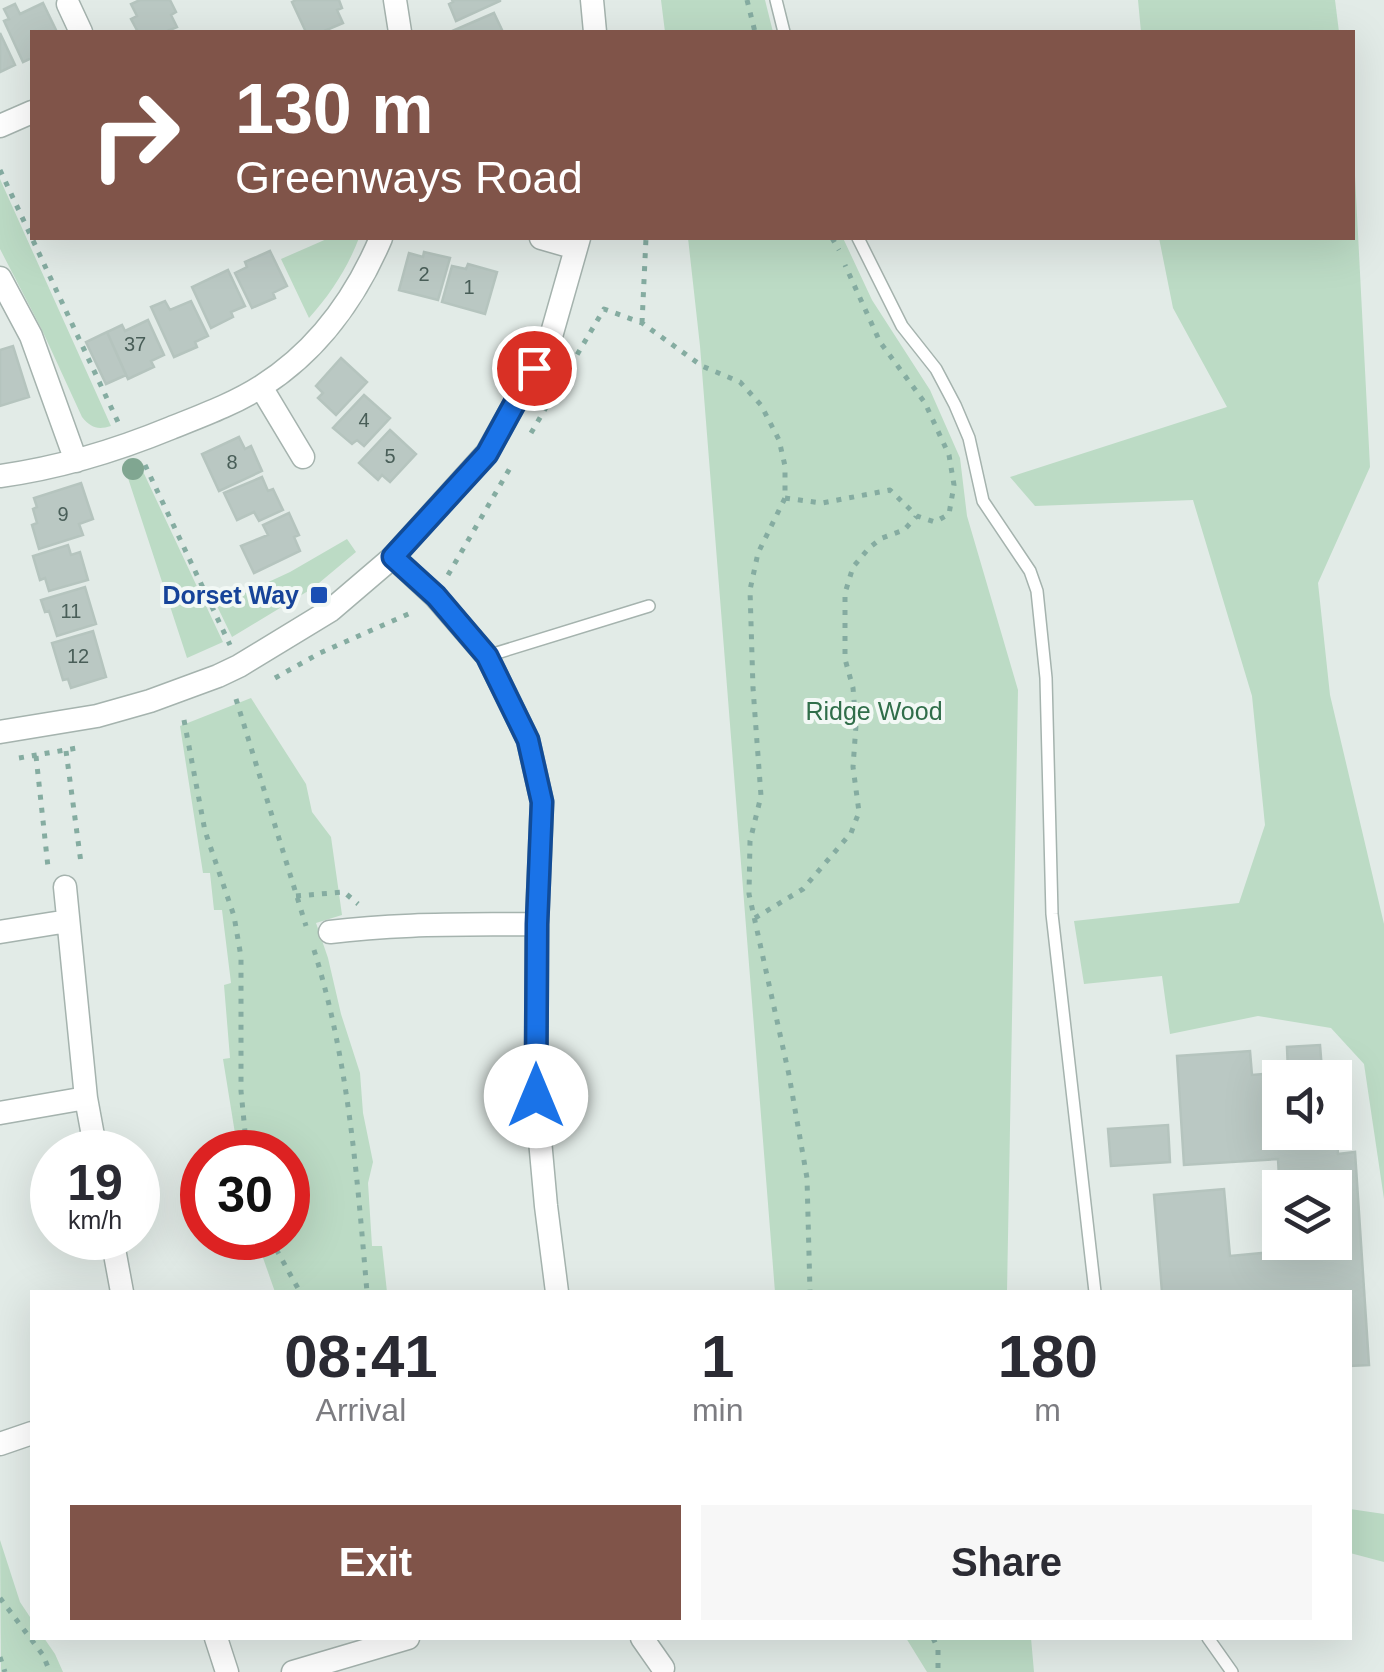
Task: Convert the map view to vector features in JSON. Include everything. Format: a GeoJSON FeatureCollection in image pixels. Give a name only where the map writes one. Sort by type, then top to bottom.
{"type":"FeatureCollection","features":[{"type":"Feature","properties":{"kind":"street"},"geometry":{"type":"LineString","coordinates":[[394,0],[400,30]]}},
{"type":"Feature","properties":{"kind":"street"},"geometry":{"type":"LineString","coordinates":[[592,0],[595,30]]}},
{"type":"Feature","properties":{"kind":"street"},"geometry":{"type":"LineString","coordinates":[[68,4],[81,30]]}},
{"type":"Feature","properties":{"kind":"street"},"geometry":{"type":"LineString","coordinates":[[0,126],[30,113]]}},
{"type":"Feature","properties":{"kind":"street"},"geometry":{"type":"LineString","coordinates":[[0,476],[76,461],[132,444],[261,386],[297,359],[330,325],[358,285],[379,240]]}},
{"type":"Feature","properties":{"kind":"street"},"geometry":{"type":"LineString","coordinates":[[0,732],[78,720],[150,701],[239,666],[331,610],[393,557],[487,454],[550,340],[578,242]]}},
{"type":"Feature","properties":{"kind":"street"},"geometry":{"type":"LineString","coordinates":[[0,278],[31,336],[76,461]]}},
{"type":"Feature","properties":{"kind":"street"},"geometry":{"type":"LineString","coordinates":[[261,386],[303,457]]}},
{"type":"Feature","properties":{"kind":"street"},"geometry":{"type":"LineString","coordinates":[[393,557],[436,596],[487,656],[528,740],[542,802],[536,1096],[557,1290]]}},
{"type":"Feature","properties":{"kind":"street"},"geometry":{"type":"LineString","coordinates":[[66,887],[92,1130]]}},
{"type":"Feature","properties":{"kind":"street"},"geometry":{"type":"LineString","coordinates":[[330,932],[362,917],[537,924]]}},
{"type":"Feature","properties":{"kind":"street"},"geometry":{"type":"LineString","coordinates":[[0,932],[68,922]]}},
{"type":"Feature","properties":{"kind":"street"},"geometry":{"type":"LineString","coordinates":[[0,1112],[86,1098]]}},
{"type":"Feature","properties":{"kind":"street"},"geometry":{"type":"LineString","coordinates":[[116,1260],[122,1290]]}},
{"type":"Feature","properties":{"kind":"street"},"geometry":{"type":"LineString","coordinates":[[0,1444],[30,1434]]}},
{"type":"Feature","properties":{"kind":"street"},"geometry":{"type":"LineString","coordinates":[[217,1640],[227,1672]]}},
{"type":"Feature","properties":{"kind":"street"},"geometry":{"type":"LineString","coordinates":[[293,1672],[401,1640]]}},
{"type":"Feature","properties":{"kind":"street"},"geometry":{"type":"LineString","coordinates":[[643,1640],[662,1668]]}},
{"type":"Feature","properties":{"kind":"lane"},"geometry":{"type":"LineString","coordinates":[[776,0],[784,30]]}},
{"type":"Feature","properties":{"kind":"lane"},"geometry":{"type":"LineString","coordinates":[[859,240],[902,326],[936,369],[969,438],[983,501],[1030,571],[1037,591],[1046,678],[1052,914],[1096,1290]]}},
{"type":"Feature","properties":{"kind":"lane"},"geometry":{"type":"LineString","coordinates":[[487,656],[649,606]]}},
{"type":"Feature","properties":{"kind":"lane"},"geometry":{"type":"LineString","coordinates":[[1209,1640],[1232,1672]]}},
{"type":"Feature","properties":{"kind":"path"},"geometry":{"type":"LineString","coordinates":[[747,0],[754,30]]}},
{"type":"Feature","properties":{"kind":"path"},"geometry":{"type":"LineString","coordinates":[[0,170],[30,234]]}},
{"type":"Feature","properties":{"kind":"path"},"geometry":{"type":"LineString","coordinates":[[33,240],[120,428],[144,464],[239,666]]}},
{"type":"Feature","properties":{"kind":"path"},"geometry":{"type":"LineString","coordinates":[[642,323],[646,240]]}},
{"type":"Feature","properties":{"kind":"path"},"geometry":{"type":"LineString","coordinates":[[785,498],[822,503],[890,490],[917,516],[936,522],[949,514],[954,484],[949,456],[925,403],[880,342],[833,240]]}},
{"type":"Feature","properties":{"kind":"path"},"geometry":{"type":"LineString","coordinates":[[604,310],[642,323],[702,366],[740,382],[760,406],[779,440],[785,466],[785,498],[758,553],[750,590],[760,796],[750,841],[749,894],[807,1178],[810,1290]]}},
{"type":"Feature","properties":{"kind":"path"},"geometry":{"type":"LineString","coordinates":[[755,918],[803,889],[851,833],[859,812],[854,767],[854,688],[846,659],[846,593],[854,567],[869,548],[904,530],[917,516]]}},
{"type":"Feature","properties":{"kind":"path"},"geometry":{"type":"LineString","coordinates":[[236,699],[316,956],[344,1068],[367,1290]]}},
{"type":"Feature","properties":{"kind":"path"},"geometry":{"type":"LineString","coordinates":[[184,720],[205,831],[234,916],[242,994],[241,1091],[245,1130]]}},
{"type":"Feature","properties":{"kind":"path"},"geometry":{"type":"LineString","coordinates":[[36,756],[48,867],[66,887],[81,863],[66,751]]}},
{"type":"Feature","properties":{"kind":"path"},"geometry":{"type":"LineString","coordinates":[[296,896],[344,892],[362,917]]}},
{"type":"Feature","properties":{"kind":"path"},"geometry":{"type":"LineString","coordinates":[[282,1260],[299,1290]]}},
{"type":"Feature","properties":{"kind":"path"},"geometry":{"type":"LineString","coordinates":[[0,1598],[30,1638]]}},
{"type":"Feature","properties":{"kind":"path"},"geometry":{"type":"LineString","coordinates":[[32,1640],[50,1672]]}},
{"type":"Feature","properties":{"kind":"path"},"geometry":{"type":"LineString","coordinates":[[933,1640],[938,1649],[938,1672]]}},
{"type":"Feature","properties":{"kind":"path"},"geometry":{"type":"LineString","coordinates":[[0,1657],[5,1672]]}},
{"type":"Feature","properties":{"kind":"green space"},"geometry":{"type":"Polygon","coordinates":[[[661,0],[765,0],[772,30],[665,30],[661,0]]]}},
{"type":"Feature","properties":{"kind":"green space"},"geometry":{"type":"Polygon","coordinates":[[[1138,0],[1335,0],[1339,30],[1141,30],[1138,0]]]}},
{"type":"Feature","properties":{"kind":"green space"},"geometry":{"type":"Polygon","coordinates":[[[1355,176],[1370,467],[1318,583],[1330,695],[1384,924],[1384,1199],[1364,1064],[1331,1028],[1258,1016],[1170,1034],[1162,976],[1084,984],[1074,921],[1239,903],[1265,825],[1252,696],[1193,500],[1035,506],[1010,477],[1227,407],[1173,308],[1159,240],[1355,240],[1355,176]]]}},
{"type":"Feature","properties":{"kind":"green space"},"geometry":{"type":"Polygon","coordinates":[[[0,179],[111,426],[95,427],[82,417],[0,249],[0,179]]]}},
{"type":"Feature","properties":{"kind":"green space"},"geometry":{"type":"Polygon","coordinates":[[[324,240],[358,240],[338,280],[309,318],[281,259],[324,240]]]}},
{"type":"Feature","properties":{"kind":"green space","name":"Ridge Wood"},"geometry":{"type":"Polygon","coordinates":[[[688,240],[844,240],[872,300],[930,390],[960,458],[967,516],[1018,690],[1007,1290],[775,1290],[700,346],[688,240]]]}},
{"type":"Feature","properties":{"kind":"green space"},"geometry":{"type":"Polygon","coordinates":[[[140,465],[223,642],[187,658],[126,472],[140,465]]]}},
{"type":"Feature","properties":{"kind":"green space"},"geometry":{"type":"Polygon","coordinates":[[[347,539],[356,552],[313,588],[232,637],[217,606],[290,572],[347,539]]]}},
{"type":"Feature","properties":{"kind":"green space"},"geometry":{"type":"Polygon","coordinates":[[[251,698],[306,784],[312,812],[331,837],[342,915],[316,923],[360,1073],[373,1162],[368,1183],[372,1246],[382,1246],[387,1290],[274,1290],[264,1260],[310,1260],[310,1130],[234,1130],[223,1059],[230,1058],[224,985],[231,983],[222,910],[214,910],[210,873],[203,873],[180,726],[251,698]]]}},
{"type":"Feature","properties":{"kind":"green space"},"geometry":{"type":"Polygon","coordinates":[[[1352,1509],[1384,1514],[1384,1562],[1352,1554],[1352,1509]]]}},
{"type":"Feature","properties":{"kind":"green space"},"geometry":{"type":"Polygon","coordinates":[[[0,1540],[20,1602],[30,1617],[30,1640],[45,1640],[63,1672],[1,1672],[0,1540]]]}},
{"type":"Feature","properties":{"kind":"green space"},"geometry":{"type":"Polygon","coordinates":[[[907,1640],[1031,1640],[1034,1672],[927,1672],[907,1640]]]}},
{"type":"Feature","properties":{"kind":"building"},"geometry":{"type":"Polygon","coordinates":[[[140,0],[170,0],[177,27],[137,30],[131,19],[137,16],[131,4],[140,0]]]}},
{"type":"Feature","properties":{"kind":"building"},"geometry":{"type":"Polygon","coordinates":[[[339,0],[342,8],[337,10],[343,23],[327,30],[305,30],[292,2],[339,0]]]}},
{"type":"Feature","properties":{"kind":"building"},"geometry":{"type":"Polygon","coordinates":[[[452,0],[500,1],[456,21],[449,4],[452,0]]]}},
{"type":"Feature","properties":{"kind":"building"},"geometry":{"type":"Polygon","coordinates":[[[43,3],[56,30],[30,30],[30,59],[23,62],[4,21],[9,19],[4,9],[15,4],[20,14],[43,3]]]}},
{"type":"Feature","properties":{"kind":"building"},"geometry":{"type":"Polygon","coordinates":[[[494,13],[502,30],[455,30],[494,13]]]}},
{"type":"Feature","properties":{"kind":"building"},"geometry":{"type":"Polygon","coordinates":[[[0,33],[15,65],[0,72],[0,33]]]}},
{"type":"Feature","properties":{"kind":"building"},"geometry":{"type":"Polygon","coordinates":[[[270,251],[287,286],[273,293],[275,298],[252,308],[235,273],[247,267],[245,262],[270,251]]]}},
{"type":"Feature","properties":{"kind":"building"},"geometry":{"type":"Polygon","coordinates":[[[424,252],[450,258],[438,300],[399,290],[409,253],[423,257],[424,252]]]}},
{"type":"Feature","properties":{"kind":"building"},"geometry":{"type":"Polygon","coordinates":[[[468,264],[497,272],[485,314],[442,302],[452,266],[466,269],[468,264]]]}},
{"type":"Feature","properties":{"kind":"building"},"geometry":{"type":"Polygon","coordinates":[[[228,270],[245,306],[211,328],[192,287],[228,270]]]}},
{"type":"Feature","properties":{"kind":"building"},"geometry":{"type":"Polygon","coordinates":[[[165,301],[170,310],[191,301],[208,336],[195,342],[197,347],[174,357],[151,307],[165,301]]]}},
{"type":"Feature","properties":{"kind":"building"},"geometry":{"type":"Polygon","coordinates":[[[148,320],[164,355],[151,361],[154,367],[128,379],[107,332],[122,325],[125,331],[148,320]]]}},
{"type":"Feature","properties":{"kind":"building"},"geometry":{"type":"Polygon","coordinates":[[[107,332],[126,375],[106,384],[86,342],[107,332]]]}},
{"type":"Feature","properties":{"kind":"building"},"geometry":{"type":"Polygon","coordinates":[[[13,346],[29,397],[0,406],[0,350],[13,346]]]}},
{"type":"Feature","properties":{"kind":"building"},"geometry":{"type":"Polygon","coordinates":[[[341,358],[367,382],[336,415],[318,398],[323,393],[316,386],[341,358]]]}},
{"type":"Feature","properties":{"kind":"building"},"geometry":{"type":"Polygon","coordinates":[[[364,395],[390,418],[364,446],[357,440],[352,444],[333,428],[364,395]]]}},
{"type":"Feature","properties":{"kind":"building"},"geometry":{"type":"Polygon","coordinates":[[[390,430],[416,454],[390,482],[382,475],[378,480],[359,463],[390,430]]]}},
{"type":"Feature","properties":{"kind":"building"},"geometry":{"type":"Polygon","coordinates":[[[239,437],[245,449],[251,446],[262,471],[219,491],[202,454],[239,437]]]}},
{"type":"Feature","properties":{"kind":"building"},"geometry":{"type":"Polygon","coordinates":[[[262,477],[283,510],[259,521],[254,512],[237,520],[224,493],[262,477]]]}},
{"type":"Feature","properties":{"kind":"building"},"geometry":{"type":"Polygon","coordinates":[[[81,483],[93,519],[79,524],[83,535],[39,549],[32,525],[37,523],[34,498],[81,483]]]}},
{"type":"Feature","properties":{"kind":"building"},"geometry":{"type":"Polygon","coordinates":[[[289,513],[299,535],[294,537],[300,551],[254,573],[241,546],[268,535],[263,525],[289,513]]]}},
{"type":"Feature","properties":{"kind":"building"},"geometry":{"type":"Polygon","coordinates":[[[68,545],[71,555],[80,552],[88,580],[49,591],[45,578],[40,580],[33,556],[68,545]]]}},
{"type":"Feature","properties":{"kind":"building"},"geometry":{"type":"Polygon","coordinates":[[[85,587],[96,624],[57,636],[41,600],[85,587]]]}},
{"type":"Feature","properties":{"kind":"building"},"geometry":{"type":"Polygon","coordinates":[[[93,631],[106,677],[71,688],[68,679],[63,680],[52,643],[93,631]]]}},
{"type":"Feature","properties":{"kind":"building"},"geometry":{"type":"Polygon","coordinates":[[[1320,1045],[1321,1060],[1288,1060],[1287,1047],[1320,1045]]]}},
{"type":"Feature","properties":{"kind":"building"},"geometry":{"type":"Polygon","coordinates":[[[1250,1051],[1252,1075],[1262,1074],[1262,1150],[1355,1152],[1369,1365],[1352,1366],[1352,1290],[1162,1290],[1154,1195],[1224,1189],[1230,1256],[1262,1253],[1262,1260],[1352,1260],[1352,1170],[1279,1170],[1278,1159],[1184,1165],[1177,1056],[1250,1051]]]}},
{"type":"Feature","properties":{"kind":"building"},"geometry":{"type":"Polygon","coordinates":[[[1168,1125],[1170,1162],[1111,1166],[1108,1129],[1168,1125]]]}},
{"type":"Feature","properties":{"kind":"place","name":"Dorset Way"},"geometry":{"type":"Point","coordinates":[319,595]}},
{"type":"Feature","properties":{"kind":"route"},"geometry":{"type":"LineString","coordinates":[[534,368],[487,454],[393,557],[436,596],[487,656],[528,740],[542,802],[536,1096]]}}]}
